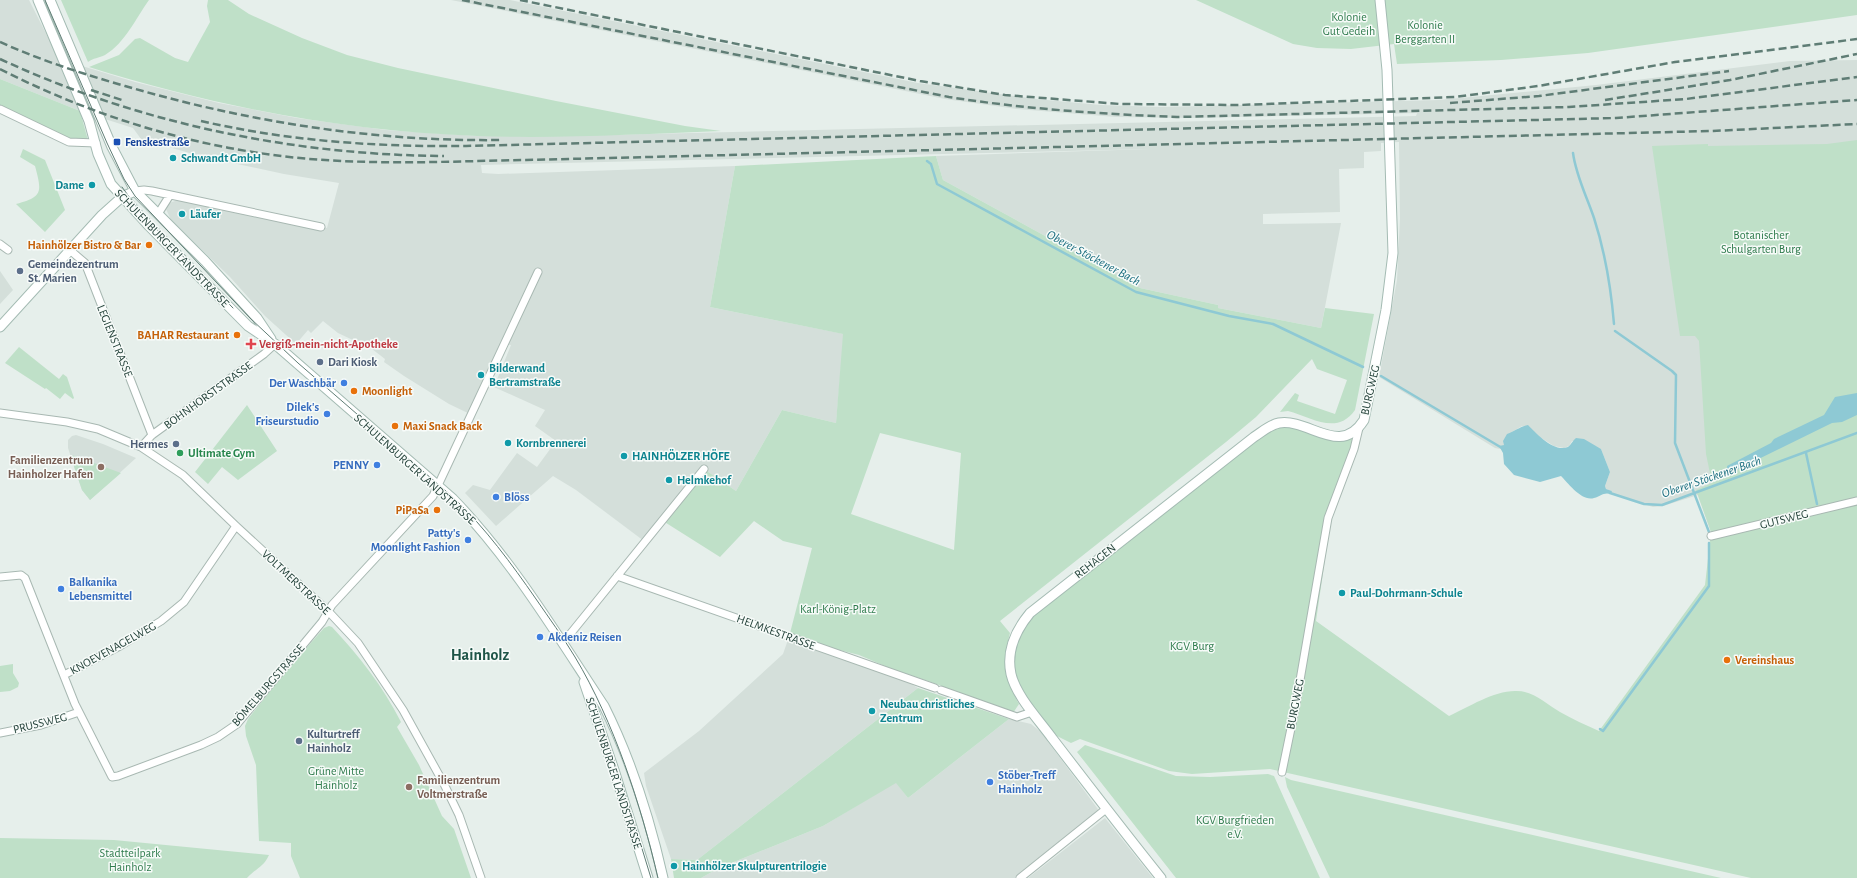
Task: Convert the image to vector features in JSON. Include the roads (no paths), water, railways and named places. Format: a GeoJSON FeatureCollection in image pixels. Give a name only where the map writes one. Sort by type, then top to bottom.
{"type":"FeatureCollection","features":[{"type":"Feature","properties":{"kind":"main road","name":"SCHULENBURGER LANDSTRASSE"},"geometry":{"type":"LineString","coordinates":[[38,0],[67,65],[109,181],[122,197],[248,326],[275,344],[439,485],[478,525],[494,544],[562,640],[604,706],[625,752],[663,878]]}},
{"type":"Feature","properties":{"kind":"main road","name":"SCHULENBURGER LANDSTRASSE"},"geometry":{"type":"LineString","coordinates":[[50,0],[112,147],[135,191],[205,261],[257,318],[275,344]]}},
{"type":"Feature","properties":{"kind":"main road","name":"BURGWEG"},"geometry":{"type":"LineString","coordinates":[[1359,428],[1366,411],[1379,347],[1391,284],[1393,253],[1387,70],[1380,0]]}},
{"type":"Feature","properties":{"kind":"main road"},"geometry":{"type":"LineString","coordinates":[[0,327],[72,251],[102,215],[122,197],[135,191]]}},
{"type":"Feature","properties":{"kind":"main road","name":"REHAGEN"},"geometry":{"type":"LineString","coordinates":[[1161,878],[1032,712],[1015,685],[1011,674],[1010,663],[1010,653],[1014,637],[1019,626],[1030,613],[1254,436],[1270,426],[1279,423],[1296,424],[1331,436],[1345,436],[1359,428]]}},
{"type":"Feature","properties":{"kind":"main road","name":"SCHULENBURGER LANDSTRASSE"},"geometry":{"type":"LineString","coordinates":[[579,668],[614,770],[648,878]]}},
{"type":"Feature","properties":{"kind":"street"},"geometry":{"type":"LineString","coordinates":[[0,109],[69,142],[96,143]]}},
{"type":"Feature","properties":{"kind":"street"},"geometry":{"type":"LineString","coordinates":[[135,191],[144,190],[170,195],[321,227]]}},
{"type":"Feature","properties":{"kind":"street"},"geometry":{"type":"LineString","coordinates":[[158,214],[170,195]]}},
{"type":"Feature","properties":{"kind":"street"},"geometry":{"type":"LineString","coordinates":[[0,244],[8,250]]}},
{"type":"Feature","properties":{"kind":"street","name":"LEGIENSTRASSE"},"geometry":{"type":"LineString","coordinates":[[72,251],[85,263],[152,435]]}},
{"type":"Feature","properties":{"kind":"street","name":"BÖMELBURGSTRASSE"},"geometry":{"type":"LineString","coordinates":[[0,577],[21,575],[25,578],[79,712],[112,777],[201,745],[218,737],[242,719],[322,622],[332,605],[433,496],[538,272]]}},
{"type":"Feature","properties":{"kind":"street","name":"BOHNHORSTSTRASSE"},"geometry":{"type":"LineString","coordinates":[[141,447],[152,435],[258,359],[275,344]]}},
{"type":"Feature","properties":{"kind":"street","name":"VOLTMERSTRASSE"},"geometry":{"type":"LineString","coordinates":[[0,413],[67,422],[98,429],[141,447],[183,475],[328,611],[358,643],[410,723],[459,815],[480,878]]}},
{"type":"Feature","properties":{"kind":"street","name":"BURGWEG"},"geometry":{"type":"LineString","coordinates":[[1282,772],[1295,709],[1328,518],[1354,449],[1359,428]]}},
{"type":"Feature","properties":{"kind":"street"},"geometry":{"type":"LineString","coordinates":[[562,640],[571,633],[704,469]]}},
{"type":"Feature","properties":{"kind":"street","name":"GUTSWEG"},"geometry":{"type":"LineString","coordinates":[[1711,536],[1857,501]]}},
{"type":"Feature","properties":{"kind":"street","name":"KNOEVENAGELWEG"},"geometry":{"type":"LineString","coordinates":[[64,675],[120,646],[161,621],[184,602],[236,526]]}},
{"type":"Feature","properties":{"kind":"street","name":"HELMKESTRASSE"},"geometry":{"type":"LineString","coordinates":[[617,576],[1016,717],[1032,712]]}},
{"type":"Feature","properties":{"kind":"street","name":"PRUSSWEG"},"geometry":{"type":"LineString","coordinates":[[0,733],[41,725],[79,712]]}},
{"type":"Feature","properties":{"kind":"street"},"geometry":{"type":"LineString","coordinates":[[1020,878],[1106,809]]}},
{"type":"Feature","properties":{"kind":"water"},"geometry":{"type":"Polygon","coordinates":[[[1857,393],[1857,415],[1842,422],[1832,423],[1728,474],[1727,466],[1771,443],[1774,439],[1824,415],[1835,397],[1857,393]]]}},
{"type":"Feature","properties":{"kind":"water"},"geometry":{"type":"Polygon","coordinates":[[[1528,425],[1551,445],[1557,447],[1568,447],[1576,438],[1584,439],[1601,449],[1610,472],[1605,486],[1606,489],[1612,491],[1611,494],[1604,494],[1594,498],[1589,498],[1580,495],[1561,476],[1540,482],[1514,475],[1504,464],[1503,453],[1499,446],[1504,445],[1503,441],[1507,434],[1528,425]]]}},
{"type":"Feature","properties":{"kind":"waterway"},"geometry":{"type":"LineString","coordinates":[[1573,153],[1574,162],[1594,218],[1601,244],[1609,284],[1614,324]]}},
{"type":"Feature","properties":{"kind":"waterway","name":"Oberer Stöckener Bach"},"geometry":{"type":"LineString","coordinates":[[927,161],[931,164],[937,184],[1136,292],[1229,316],[1273,324],[1363,367]]}},
{"type":"Feature","properties":{"kind":"waterway"},"geometry":{"type":"LineString","coordinates":[[1615,331],[1676,375],[1675,443],[1709,532]]}},
{"type":"Feature","properties":{"kind":"waterway","name":"Oberer Stöckener Bach"},"geometry":{"type":"LineString","coordinates":[[1381,376],[1502,448]]}},
{"type":"Feature","properties":{"kind":"waterway","name":"Oberer Stöckener Bach"},"geometry":{"type":"LineString","coordinates":[[1610,493],[1644,504],[1662,505],[1857,433]]}},
{"type":"Feature","properties":{"kind":"waterway"},"geometry":{"type":"LineString","coordinates":[[1806,453],[1817,504]]}},
{"type":"Feature","properties":{"kind":"waterway"},"geometry":{"type":"LineString","coordinates":[[1600,729],[1603,731],[1709,586],[1709,543]]}},
{"type":"Feature","properties":{"kind":"tram line"},"geometry":{"type":"LineString","coordinates":[[45,0],[107,143],[124,179],[135,196],[250,318],[298,363],[466,510],[498,547],[536,599],[575,657],[589,682],[614,736],[635,793],[658,878]]}},
{"type":"Feature","properties":{"kind":"tram line"},"geometry":{"type":"LineString","coordinates":[[122,187],[141,213],[233,308]]}},
{"type":"Feature","properties":{"kind":"tram line"},"geometry":{"type":"LineString","coordinates":[[595,704],[625,793],[651,878]]}},
{"type":"Feature","properties":{"kind":"railway"},"geometry":{"type":"LineString","coordinates":[[462,0],[949,97],[1034,108],[1120,114],[1177,117],[1569,107],[1686,99],[1857,77]]}},
{"type":"Feature","properties":{"kind":"railway"},"geometry":{"type":"LineString","coordinates":[[520,0],[920,81],[1005,95],[1120,104],[1239,105],[1455,97],[1538,86],[1675,62],[1857,39]]}},
{"type":"Feature","properties":{"kind":"railway"},"geometry":{"type":"LineString","coordinates":[[0,42],[46,61],[78,72],[171,99],[218,110],[312,127],[360,133],[455,140],[503,140]]}},
{"type":"Feature","properties":{"kind":"railway"},"geometry":{"type":"LineString","coordinates":[[1605,100],[1730,80],[1857,54]]}},
{"type":"Feature","properties":{"kind":"railway"},"geometry":{"type":"LineString","coordinates":[[0,59],[52,82],[106,101],[161,118],[216,131],[273,142],[329,149],[387,154],[444,156]]}},
{"type":"Feature","properties":{"kind":"railway"},"geometry":{"type":"LineString","coordinates":[[0,69],[40,88],[123,121],[209,144],[297,158],[365,162],[526,160],[1712,131],[1857,124]]}},
{"type":"Feature","properties":{"kind":"railway"},"geometry":{"type":"LineString","coordinates":[[1450,103],[1539,96],[1729,71]]}},
{"type":"Feature","properties":{"kind":"railway"},"geometry":{"type":"LineString","coordinates":[[91,90],[122,100]]}},
{"type":"Feature","properties":{"kind":"railway"},"geometry":{"type":"LineString","coordinates":[[201,121],[234,128],[300,138],[366,144],[466,146],[1616,118],[1857,100]]}},
{"type":"Feature","properties":{"kind":"place","name":"Fenskestraße"},"geometry":{"type":"Point","coordinates":[117,142]}},
{"type":"Feature","properties":{"kind":"place","name":"Schwandt GmbH"},"geometry":{"type":"Point","coordinates":[173,158]}},
{"type":"Feature","properties":{"kind":"place","name":"Dame"},"geometry":{"type":"Point","coordinates":[92,185]}},
{"type":"Feature","properties":{"kind":"place","name":"Läufer"},"geometry":{"type":"Point","coordinates":[182,214]}},
{"type":"Feature","properties":{"kind":"place","name":"Hainhölzer Bistro & Bar"},"geometry":{"type":"Point","coordinates":[149,245]}},
{"type":"Feature","properties":{"kind":"place","name":"Gemeindezentrum St. Marien"},"geometry":{"type":"Point","coordinates":[20,271]}},
{"type":"Feature","properties":{"kind":"place","name":"BAHAR Restaurant"},"geometry":{"type":"Point","coordinates":[237,335]}},
{"type":"Feature","properties":{"kind":"place","name":"Vergiß-mein-nicht-Apotheke"},"geometry":{"type":"Point","coordinates":[251,344]}},
{"type":"Feature","properties":{"kind":"place","name":"Dari Kiosk"},"geometry":{"type":"Point","coordinates":[320,362]}},
{"type":"Feature","properties":{"kind":"place","name":"Bilderwand Bertramstraße"},"geometry":{"type":"Point","coordinates":[481,375]}},
{"type":"Feature","properties":{"kind":"place","name":"Der Waschbär"},"geometry":{"type":"Point","coordinates":[344,383]}},
{"type":"Feature","properties":{"kind":"place","name":"Moonlight"},"geometry":{"type":"Point","coordinates":[354,391]}},
{"type":"Feature","properties":{"kind":"place","name":"Dilek's Friseurstudio"},"geometry":{"type":"Point","coordinates":[327,414]}},
{"type":"Feature","properties":{"kind":"place","name":"Maxi Snack Back"},"geometry":{"type":"Point","coordinates":[395,426]}},
{"type":"Feature","properties":{"kind":"place","name":"Kornbrennerei"},"geometry":{"type":"Point","coordinates":[508,443]}},
{"type":"Feature","properties":{"kind":"place","name":"Hermes"},"geometry":{"type":"Point","coordinates":[176,444]}},
{"type":"Feature","properties":{"kind":"place","name":"Ultimate Gym"},"geometry":{"type":"Point","coordinates":[180,453]}},
{"type":"Feature","properties":{"kind":"place","name":"HAINHÖLZER HÖFE"},"geometry":{"type":"Point","coordinates":[624,456]}},
{"type":"Feature","properties":{"kind":"place","name":"PENNY"},"geometry":{"type":"Point","coordinates":[377,465]}},
{"type":"Feature","properties":{"kind":"place","name":"Familienzentrum Hainholzer Hafen"},"geometry":{"type":"Point","coordinates":[101,467]}},
{"type":"Feature","properties":{"kind":"place","name":"Helmkehof"},"geometry":{"type":"Point","coordinates":[669,480]}},
{"type":"Feature","properties":{"kind":"place","name":"Blöss"},"geometry":{"type":"Point","coordinates":[496,497]}},
{"type":"Feature","properties":{"kind":"place","name":"PiPaSa"},"geometry":{"type":"Point","coordinates":[437,510]}},
{"type":"Feature","properties":{"kind":"place","name":"Patty's Moonlight Fashion"},"geometry":{"type":"Point","coordinates":[468,540]}},
{"type":"Feature","properties":{"kind":"place","name":"Balkanika Lebensmittel"},"geometry":{"type":"Point","coordinates":[61,589]}},
{"type":"Feature","properties":{"kind":"place","name":"Paul-Dohrmann-Schule"},"geometry":{"type":"Point","coordinates":[1342,593]}},
{"type":"Feature","properties":{"kind":"place","name":"Akdeniz Reisen"},"geometry":{"type":"Point","coordinates":[540,637]}},
{"type":"Feature","properties":{"kind":"place","name":"Vereinshaus"},"geometry":{"type":"Point","coordinates":[1727,660]}},
{"type":"Feature","properties":{"kind":"place","name":"Neubau christliches Zentrum"},"geometry":{"type":"Point","coordinates":[872,711]}},
{"type":"Feature","properties":{"kind":"place","name":"Kulturtreff Hainholz"},"geometry":{"type":"Point","coordinates":[299,741]}},
{"type":"Feature","properties":{"kind":"place","name":"Stöber-Treff Hainholz"},"geometry":{"type":"Point","coordinates":[990,782]}},
{"type":"Feature","properties":{"kind":"place","name":"Familienzentrum Voltmerstraße"},"geometry":{"type":"Point","coordinates":[409,787]}},
{"type":"Feature","properties":{"kind":"place","name":"Hainhölzer Skulpturentrilogie"},"geometry":{"type":"Point","coordinates":[674,866]}},
{"type":"Feature","properties":{"kind":"district","name":"Hainholz"},"geometry":{"type":"Point","coordinates":[480,654]}},
{"type":"Feature","properties":{"kind":"park label","name":"Kolonie Gut Gedeih"},"geometry":{"type":"Point","coordinates":[1349,24]}},
{"type":"Feature","properties":{"kind":"park label","name":"Kolonie Berggarten II"},"geometry":{"type":"Point","coordinates":[1425,32]}},
{"type":"Feature","properties":{"kind":"park label","name":"Botanischer Schulgarten Burg"},"geometry":{"type":"Point","coordinates":[1761,242]}},
{"type":"Feature","properties":{"kind":"park label","name":"Karl-König-Platz"},"geometry":{"type":"Point","coordinates":[838,609]}},
{"type":"Feature","properties":{"kind":"park label","name":"KGV Burg"},"geometry":{"type":"Point","coordinates":[1192,646]}},
{"type":"Feature","properties":{"kind":"park label","name":"Grüne Mitte Hainholz"},"geometry":{"type":"Point","coordinates":[336,778]}},
{"type":"Feature","properties":{"kind":"park label","name":"KGV Burgfrieden e.V."},"geometry":{"type":"Point","coordinates":[1235,827]}},
{"type":"Feature","properties":{"kind":"park label","name":"Stadtteilpark Hainholz"},"geometry":{"type":"Point","coordinates":[130,860]}}]}
